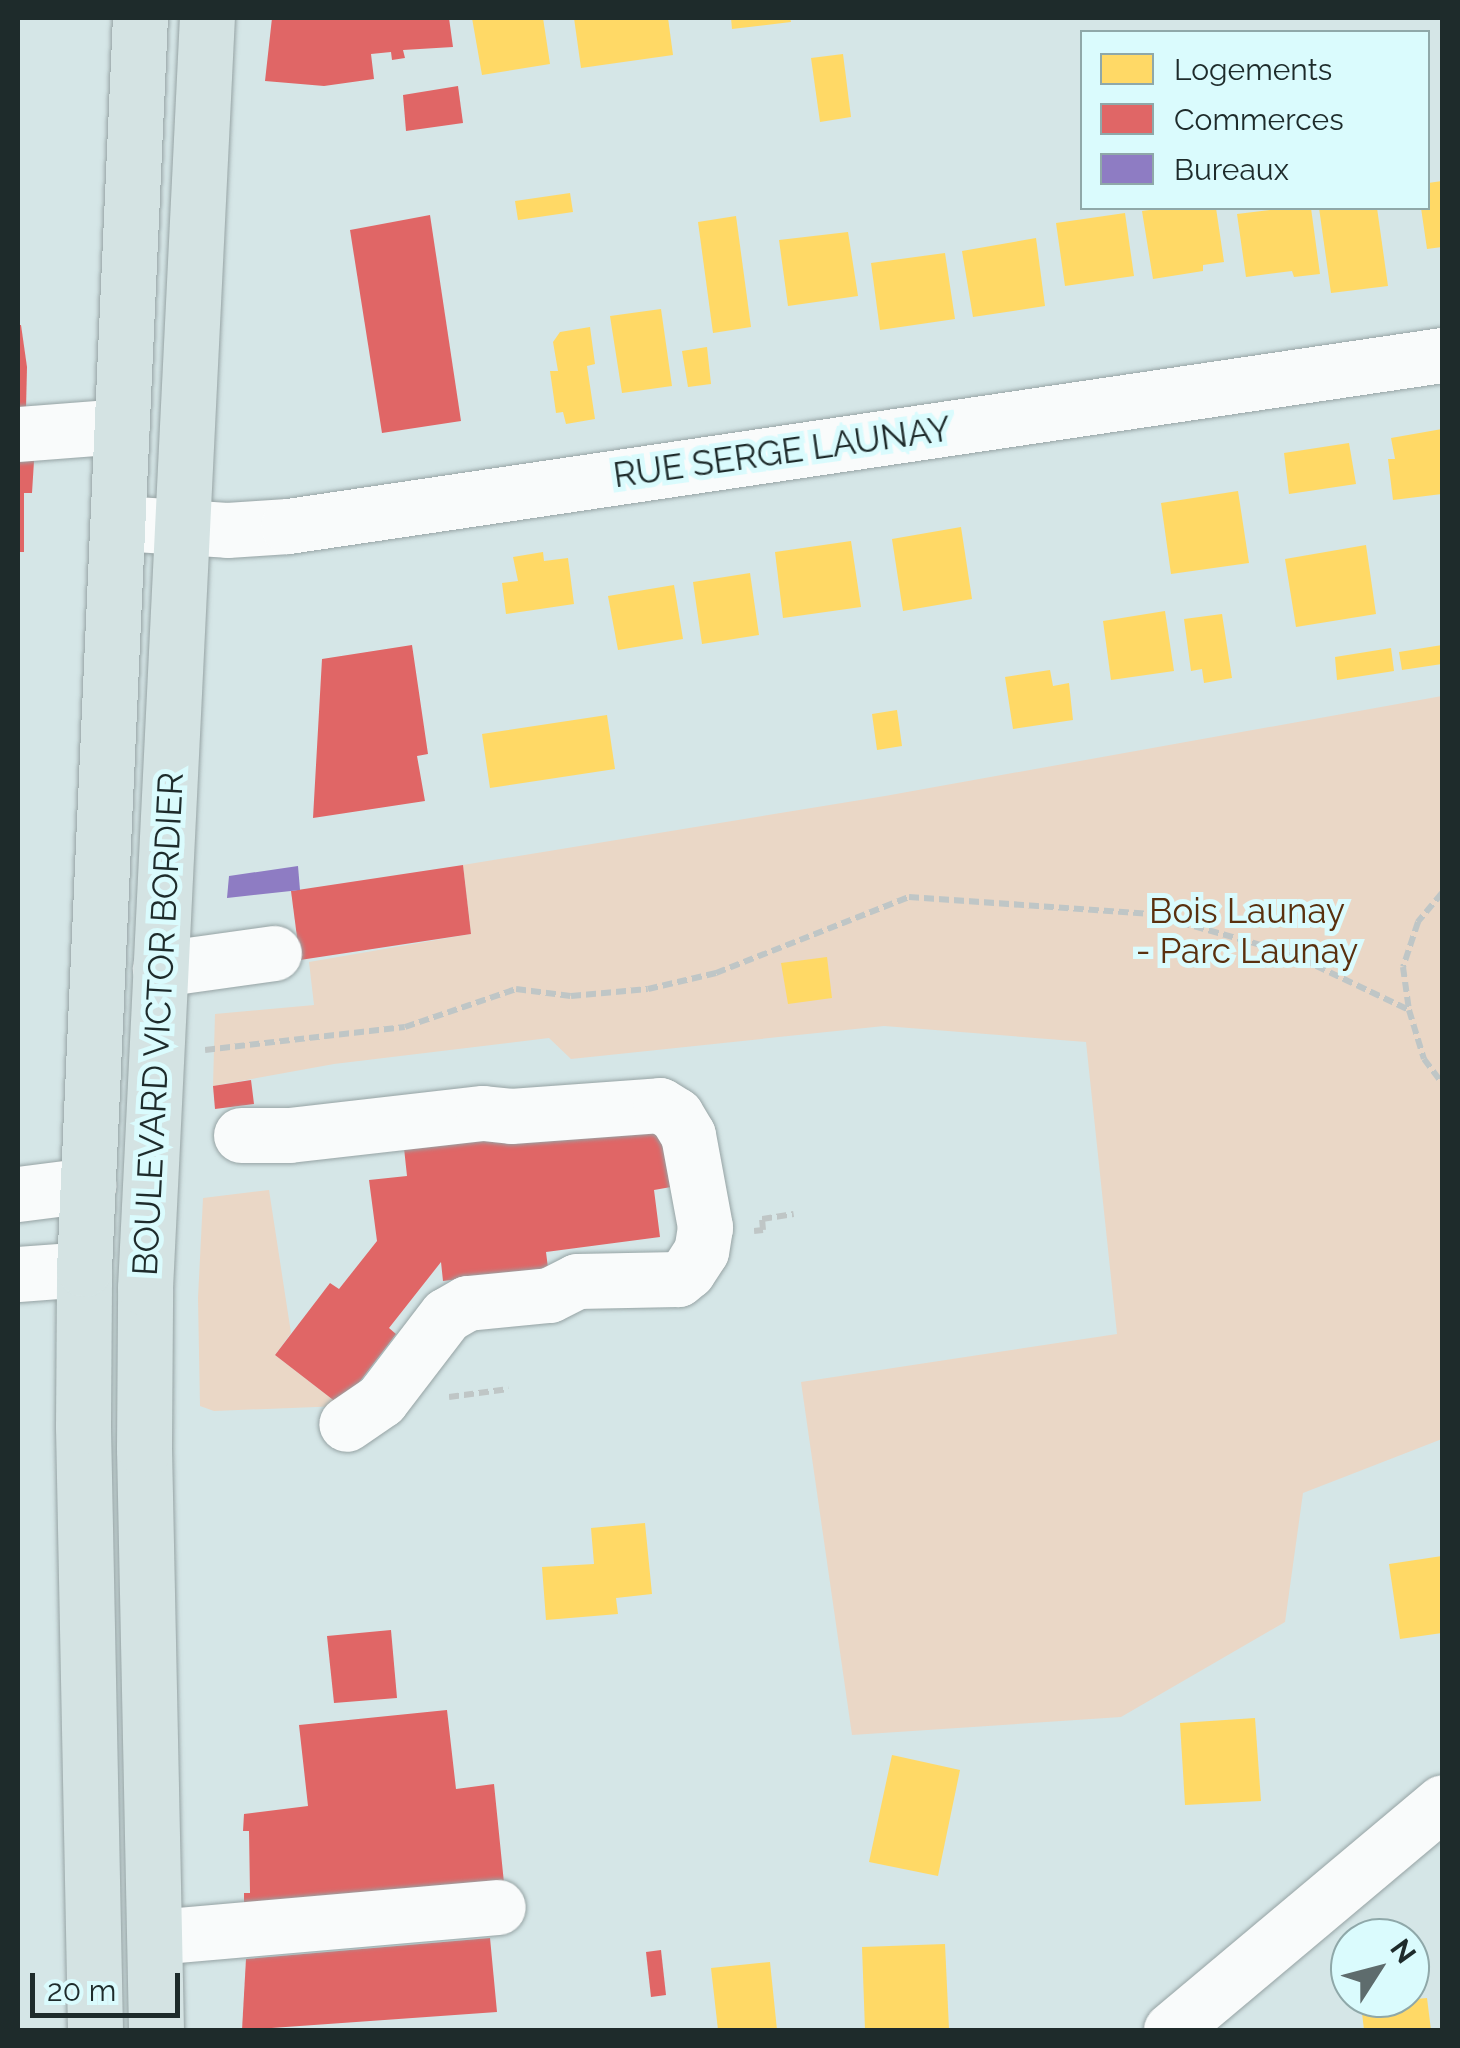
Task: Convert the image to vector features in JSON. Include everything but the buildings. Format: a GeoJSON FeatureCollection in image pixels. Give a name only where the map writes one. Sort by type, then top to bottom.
{"type":"FeatureCollection","features":[{"type":"Feature","properties":{"kind":"main road","name":"BOULEVARD VICTOR BORDIER"},"geometry":{"type":"LineString","coordinates":[[95,2030],[82,1426],[84,1270],[140,18]]}},
{"type":"Feature","properties":{"kind":"main road","name":"BOULEVARD VICTOR BORDIER"},"geometry":{"type":"LineString","coordinates":[[156,2030],[143,1402],[154,1054],[207,18]]}},
{"type":"Feature","properties":{"kind":"street","name":"RUE SERGE LAUNAY"},"geometry":{"type":"LineString","coordinates":[[120,523],[180,528],[288,526],[1442,355]]}},
{"type":"Feature","properties":{"kind":"street"},"geometry":{"type":"LineString","coordinates":[[18,434],[122,426]]}},
{"type":"Feature","properties":{"kind":"street"},"geometry":{"type":"LineString","coordinates":[[160,969],[274,954]]}},
{"type":"Feature","properties":{"kind":"street"},"geometry":{"type":"LineString","coordinates":[[242,1135],[289,1135],[483,1113],[511,1116],[660,1105],[676,1115],[688,1134],[704,1228],[701,1251],[678,1279],[577,1281],[548,1295],[467,1303],[446,1315],[381,1400],[346,1424]]}},
{"type":"Feature","properties":{"kind":"street"},"geometry":{"type":"LineString","coordinates":[[18,1194],[88,1185]]}},
{"type":"Feature","properties":{"kind":"street"},"geometry":{"type":"LineString","coordinates":[[18,1274],[84,1270]]}},
{"type":"Feature","properties":{"kind":"street"},"geometry":{"type":"LineString","coordinates":[[1171,2030],[1442,1803]]}},
{"type":"Feature","properties":{"kind":"street"},"geometry":{"type":"LineString","coordinates":[[155,1937],[498,1907]]}},
{"type":"Feature","properties":{"kind":"path"},"geometry":{"type":"LineString","coordinates":[[1442,893],[1418,922],[1404,967],[1409,1010],[1424,1059],[1442,1082]]}},
{"type":"Feature","properties":{"kind":"path"},"geometry":{"type":"LineString","coordinates":[[154,1054],[405,1027],[516,989],[571,996],[648,989],[716,973],[909,898],[1151,914],[1290,953],[1409,1010]]}},
{"type":"Feature","properties":{"kind":"path"},"geometry":{"type":"LineString","coordinates":[[444,1398],[508,1390]]}},
{"type":"Feature","properties":{"kind":"green space","name":"Bois Launay - Parc Launay"},"geometry":{"type":"Polygon","coordinates":[[[1442,696],[1442,1439],[1303,1493],[1285,1622],[1121,1717],[852,1735],[801,1382],[1117,1334],[1086,1042],[884,1026],[571,1059],[549,1038],[334,1064],[213,1086],[215,1014],[314,1005],[309,962],[471,934],[463,865],[885,796],[1442,696]]]}},
{"type":"Feature","properties":{"kind":"green space"},"geometry":{"type":"Polygon","coordinates":[[[269,1190],[291,1333],[275,1355],[341,1406],[214,1411],[200,1406],[198,1298],[203,1198],[269,1190]]]}}]}
